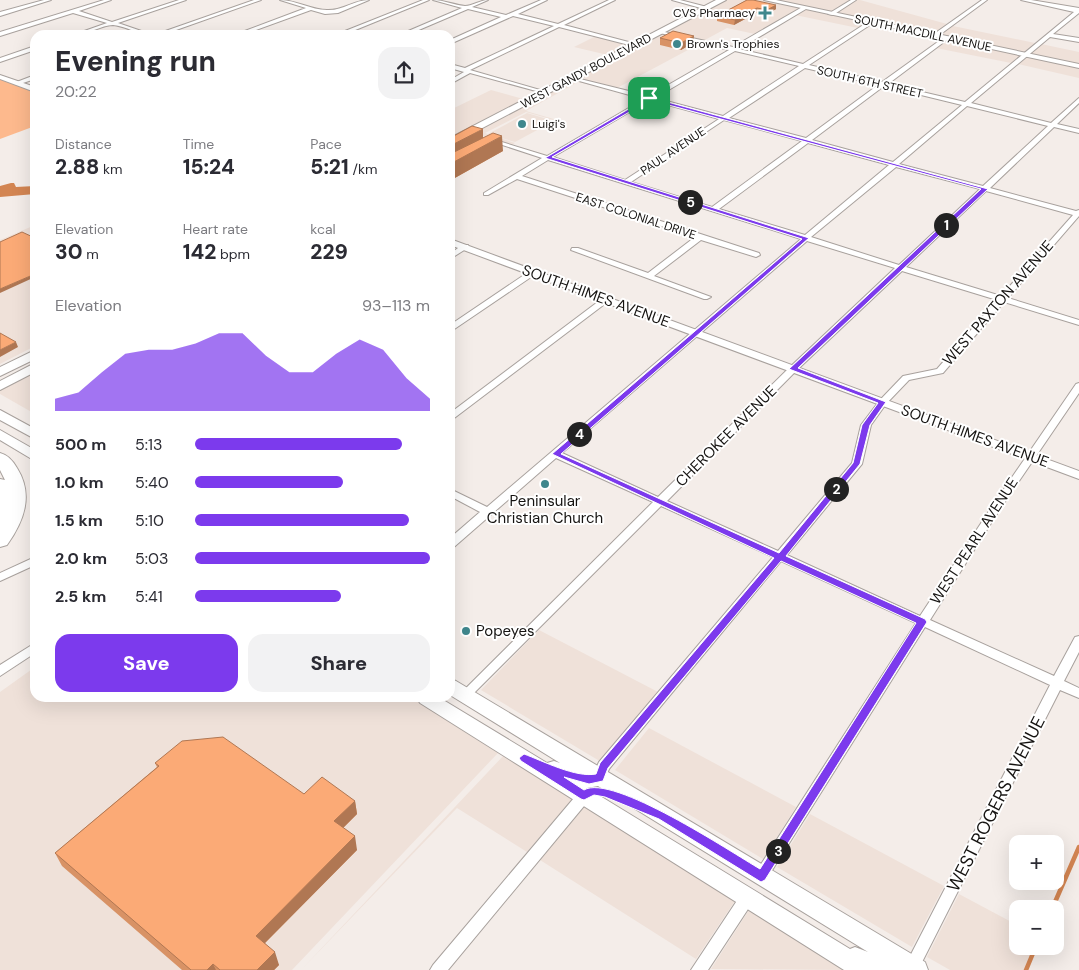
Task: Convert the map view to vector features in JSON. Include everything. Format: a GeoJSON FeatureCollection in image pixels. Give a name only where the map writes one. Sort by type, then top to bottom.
{"type":"FeatureCollection","features":[{"type":"Feature","properties":{"kind":"highway"},"geometry":{"type":"LineString","coordinates":[[0,458],[13,475],[17,487],[18,500],[12,522],[0,540]]}},
{"type":"Feature","properties":{"kind":"highway"},"geometry":{"type":"LineString","coordinates":[[0,485],[4,496],[4,510],[0,521]]}},
{"type":"Feature","properties":{"kind":"main road","name":"WEST GANDY BOULEVARD"},"geometry":{"type":"LineString","coordinates":[[455,139],[722,0]]}},
{"type":"Feature","properties":{"kind":"main road"},"geometry":{"type":"LineString","coordinates":[[0,372],[30,357]]}},
{"type":"Feature","properties":{"kind":"main road"},"geometry":{"type":"LineString","coordinates":[[0,386],[30,370]]}},
{"type":"Feature","properties":{"kind":"main road"},"geometry":{"type":"LineString","coordinates":[[0,414],[30,432]]}},
{"type":"Feature","properties":{"kind":"main road"},"geometry":{"type":"LineString","coordinates":[[0,434],[30,453]]}},
{"type":"Feature","properties":{"kind":"main road"},"geometry":{"type":"LineString","coordinates":[[457,691],[911,969]]}},
{"type":"Feature","properties":{"kind":"main road"},"geometry":{"type":"LineString","coordinates":[[433,702],[864,970]]}},
{"type":"Feature","properties":{"kind":"main road"},"geometry":{"type":"LineString","coordinates":[[524,758],[576,777],[589,780],[600,778]]}},
{"type":"Feature","properties":{"kind":"main road"},"geometry":{"type":"LineString","coordinates":[[584,796],[593,790],[606,792],[663,816]]}},
{"type":"Feature","properties":{"kind":"main road"},"geometry":{"type":"LineString","coordinates":[[822,944],[885,970]]}},
{"type":"Feature","properties":{"kind":"street"},"geometry":{"type":"LineString","coordinates":[[0,14],[49,0]]}},
{"type":"Feature","properties":{"kind":"street"},"geometry":{"type":"LineString","coordinates":[[0,34],[109,0]]}},
{"type":"Feature","properties":{"kind":"street"},"geometry":{"type":"LineString","coordinates":[[91,30],[184,0]]}},
{"type":"Feature","properties":{"kind":"street"},"geometry":{"type":"LineString","coordinates":[[172,30],[259,0]]}},
{"type":"Feature","properties":{"kind":"street"},"geometry":{"type":"LineString","coordinates":[[282,0],[325,12],[338,11],[368,0]]}},
{"type":"Feature","properties":{"kind":"street"},"geometry":{"type":"LineString","coordinates":[[351,30],[427,0]]}},
{"type":"Feature","properties":{"kind":"street"},"geometry":{"type":"LineString","coordinates":[[436,0],[506,17]]}},
{"type":"Feature","properties":{"kind":"street"},"geometry":{"type":"LineString","coordinates":[[414,30],[486,0]]}},
{"type":"Feature","properties":{"kind":"street"},"geometry":{"type":"LineString","coordinates":[[455,40],[545,0]]}},
{"type":"Feature","properties":{"kind":"street"},"geometry":{"type":"LineString","coordinates":[[455,80],[467,74],[467,69],[613,0]]}},
{"type":"Feature","properties":{"kind":"street"},"geometry":{"type":"LineString","coordinates":[[674,0],[708,8]]}},
{"type":"Feature","properties":{"kind":"street","name":"SOUTH MACDILL AVENUE"},"geometry":{"type":"LineString","coordinates":[[767,0],[1079,66]]}},
{"type":"Feature","properties":{"kind":"street"},"geometry":{"type":"LineString","coordinates":[[831,14],[854,0]]}},
{"type":"Feature","properties":{"kind":"street"},"geometry":{"type":"LineString","coordinates":[[936,35],[985,0]]}},
{"type":"Feature","properties":{"kind":"street"},"geometry":{"type":"LineString","coordinates":[[1023,0],[1079,10]]}},
{"type":"Feature","properties":{"kind":"street"},"geometry":{"type":"LineString","coordinates":[[251,30],[311,8]]}},
{"type":"Feature","properties":{"kind":"street"},"geometry":{"type":"LineString","coordinates":[[486,194],[804,8]]}},
{"type":"Feature","properties":{"kind":"street"},"geometry":{"type":"LineString","coordinates":[[455,540],[806,238],[1079,10]]}},
{"type":"Feature","properties":{"kind":"street"},"geometry":{"type":"LineString","coordinates":[[73,11],[134,30]]}},
{"type":"Feature","properties":{"kind":"street"},"geometry":{"type":"LineString","coordinates":[[512,14],[637,45]]}},
{"type":"Feature","properties":{"kind":"street","name":"PAUL AVENUE"},"geometry":{"type":"LineString","coordinates":[[626,182],[871,22]]}},
{"type":"Feature","properties":{"kind":"street","name":"SOUTH 6TH STREET"},"geometry":{"type":"LineString","coordinates":[[662,32],[1079,131]]}},
{"type":"Feature","properties":{"kind":"street"},"geometry":{"type":"LineString","coordinates":[[1050,34],[1079,40]]}},
{"type":"Feature","properties":{"kind":"street"},"geometry":{"type":"LineString","coordinates":[[714,209],[805,140],[946,38]]}},
{"type":"Feature","properties":{"kind":"street"},"geometry":{"type":"LineString","coordinates":[[0,60],[30,50]]}},
{"type":"Feature","properties":{"kind":"street"},"geometry":{"type":"LineString","coordinates":[[455,67],[545,93]]}},
{"type":"Feature","properties":{"kind":"street"},"geometry":{"type":"LineString","coordinates":[[0,73],[30,88]]}},
{"type":"Feature","properties":{"kind":"street"},"geometry":{"type":"LineString","coordinates":[[0,77],[30,85]]}},
{"type":"Feature","properties":{"kind":"street"},"geometry":{"type":"LineString","coordinates":[[574,78],[1079,213]]}},
{"type":"Feature","properties":{"kind":"street"},"geometry":{"type":"LineString","coordinates":[[19,82],[30,79]]}},
{"type":"Feature","properties":{"kind":"street","name":"CHEROKEE AVENUE"},"geometry":{"type":"LineString","coordinates":[[457,691],[660,502],[793,369],[1079,100]]}},
{"type":"Feature","properties":{"kind":"street"},"geometry":{"type":"LineString","coordinates":[[468,133],[1079,323]]}},
{"type":"Feature","properties":{"kind":"street"},"geometry":{"type":"LineString","coordinates":[[488,147],[497,142]]}},
{"type":"Feature","properties":{"kind":"street","name":"EAST COLONIAL DRIVE"},"geometry":{"type":"LineString","coordinates":[[515,176],[756,255]]}},
{"type":"Feature","properties":{"kind":"street","name":"WEST PAXTON AVENUE"},"geometry":{"type":"LineString","coordinates":[[600,778],[604,766],[856,464],[866,425],[883,402],[906,378],[940,371],[1001,299],[1079,213]]}},
{"type":"Feature","properties":{"kind":"street"},"geometry":{"type":"LineString","coordinates":[[649,276],[700,237]]}},
{"type":"Feature","properties":{"kind":"street","name":"SOUTH HIMES AVENUE"},"geometry":{"type":"LineString","coordinates":[[455,244],[1079,475]]}},
{"type":"Feature","properties":{"kind":"street"},"geometry":{"type":"LineString","coordinates":[[455,254],[466,247]]}},
{"type":"Feature","properties":{"kind":"street"},"geometry":{"type":"LineString","coordinates":[[575,250],[707,297]]}},
{"type":"Feature","properties":{"kind":"street"},"geometry":{"type":"LineString","coordinates":[[455,326],[533,273]]}},
{"type":"Feature","properties":{"kind":"street"},"geometry":{"type":"LineString","coordinates":[[455,413],[606,300]]}},
{"type":"Feature","properties":{"kind":"street","name":"WEST PEARL AVENUE"},"geometry":{"type":"LineString","coordinates":[[761,876],[922,622],[1030,456],[1079,386]]}},
{"type":"Feature","properties":{"kind":"street"},"geometry":{"type":"LineString","coordinates":[[556,454],[1079,693]]}},
{"type":"Feature","properties":{"kind":"street"},"geometry":{"type":"LineString","coordinates":[[455,495],[488,512]]}},
{"type":"Feature","properties":{"kind":"street"},"geometry":{"type":"LineString","coordinates":[[0,577],[30,563]]}},
{"type":"Feature","properties":{"kind":"street","name":"WEST ROGERS AVENUE"},"geometry":{"type":"LineString","coordinates":[[911,969],[1079,640]]}},
{"type":"Feature","properties":{"kind":"street"},"geometry":{"type":"LineString","coordinates":[[0,671],[30,650]]}},
{"type":"Feature","properties":{"kind":"street"},"geometry":{"type":"LineString","coordinates":[[438,970],[584,796]]}},
{"type":"Feature","properties":{"kind":"street"},"geometry":{"type":"LineString","coordinates":[[700,970],[747,898]]}},
{"type":"Feature","properties":{"kind":"shaded area"},"geometry":{"type":"Polygon","coordinates":[[[726,0],[763,0],[800,8],[755,34],[727,28],[703,41],[665,32],[726,0]]]}},
{"type":"Feature","properties":{"kind":"shaded area"},"geometry":{"type":"Polygon","coordinates":[[[771,0],[850,0],[830,12],[771,0]]]}},
{"type":"Feature","properties":{"kind":"shaded area"},"geometry":{"type":"Polygon","coordinates":[[[857,0],[947,24],[934,34],[835,13],[857,0]]]}},
{"type":"Feature","properties":{"kind":"shaded area"},"geometry":{"type":"Polygon","coordinates":[[[805,9],[868,22],[858,28],[795,15],[805,9]]]}},
{"type":"Feature","properties":{"kind":"shaded area"},"geometry":{"type":"Polygon","coordinates":[[[953,26],[1035,43],[1023,53],[939,35],[953,26]]]}},
{"type":"Feature","properties":{"kind":"shaded area"},"geometry":{"type":"Polygon","coordinates":[[[663,33],[701,43],[617,88],[578,78],[663,33]]]}},
{"type":"Feature","properties":{"kind":"shaded area"},"geometry":{"type":"Polygon","coordinates":[[[596,36],[633,45],[612,56],[574,47],[596,36]]]}},
{"type":"Feature","properties":{"kind":"shaded area"},"geometry":{"type":"Polygon","coordinates":[[[948,39],[1021,55],[1011,63],[936,48],[948,39]]]}},
{"type":"Feature","properties":{"kind":"shaded area"},"geometry":{"type":"Polygon","coordinates":[[[1041,44],[1079,52],[1079,65],[1029,54],[1041,44]]]}},
{"type":"Feature","properties":{"kind":"shaded area"},"geometry":{"type":"Polygon","coordinates":[[[1027,56],[1079,67],[1079,78],[1018,64],[1027,56]]]}},
{"type":"Feature","properties":{"kind":"shaded area"},"geometry":{"type":"Polygon","coordinates":[[[0,79],[30,90],[30,128],[0,139],[0,79]]]}},
{"type":"Feature","properties":{"kind":"shaded area"},"geometry":{"type":"Polygon","coordinates":[[[575,80],[613,90],[578,82],[526,111],[557,121],[526,112],[485,133],[515,143],[512,145],[472,133],[575,80]]]}},
{"type":"Feature","properties":{"kind":"shaded area"},"geometry":{"type":"Polygon","coordinates":[[[491,90],[527,100],[455,136],[455,108],[491,90]]]}},
{"type":"Feature","properties":{"kind":"shaded area"},"geometry":{"type":"Polygon","coordinates":[[[527,113],[554,121],[515,142],[488,134],[527,113]]]}},
{"type":"Feature","properties":{"kind":"shaded area"},"geometry":{"type":"Polygon","coordinates":[[[14,183],[16,187],[30,186],[30,194],[0,197],[0,186],[14,183]]]}},
{"type":"Feature","properties":{"kind":"shaded area"},"geometry":{"type":"Polygon","coordinates":[[[30,227],[30,349],[0,364],[0,240],[30,227]]]}},
{"type":"Feature","properties":{"kind":"shaded area"},"geometry":{"type":"Polygon","coordinates":[[[30,374],[30,411],[0,394],[0,390],[30,374]]]}},
{"type":"Feature","properties":{"kind":"shaded area"},"geometry":{"type":"Polygon","coordinates":[[[539,630],[660,693],[603,763],[481,690],[539,630]]]}},
{"type":"Feature","properties":{"kind":"shaded area"},"geometry":{"type":"Polygon","coordinates":[[[30,671],[30,702],[418,702],[498,753],[292,970],[0,970],[0,692],[30,671]]]}},
{"type":"Feature","properties":{"kind":"shaded area"},"geometry":{"type":"Polygon","coordinates":[[[649,728],[796,807],[763,859],[615,770],[649,728]]]}},
{"type":"Feature","properties":{"kind":"shaded area"},"geometry":{"type":"Polygon","coordinates":[[[504,755],[575,796],[527,852],[457,808],[301,970],[504,755]]]}},
{"type":"Feature","properties":{"kind":"shaded area"},"geometry":{"type":"Polygon","coordinates":[[[587,804],[737,898],[696,959],[540,860],[587,804]]]}},
{"type":"Feature","properties":{"kind":"shaded area"},"geometry":{"type":"Polygon","coordinates":[[[810,814],[944,886],[912,947],[777,867],[810,814]]]}},
{"type":"Feature","properties":{"kind":"shaded area"},"geometry":{"type":"Polygon","coordinates":[[[959,894],[1009,921],[1009,955],[1032,955],[1026,970],[950,970],[927,957],[959,894]]]}},
{"type":"Feature","properties":{"kind":"shaded area"},"geometry":{"type":"Polygon","coordinates":[[[751,907],[850,970],[711,969],[751,907]]]}},
{"type":"Feature","properties":{"kind":"building"},"geometry":{"type":"Polygon","coordinates":[[[747,0],[776,5],[767,10],[757,8],[735,20],[717,16],[747,0]]]}},
{"type":"Feature","properties":{"kind":"building"},"geometry":{"type":"Polygon","coordinates":[[[673,31],[694,36],[681,43],[660,38],[673,31]]]}},
{"type":"Feature","properties":{"kind":"building"},"geometry":{"type":"Polygon","coordinates":[[[472,126],[483,129],[455,143],[455,135],[472,126]]]}},
{"type":"Feature","properties":{"kind":"building"},"geometry":{"type":"Polygon","coordinates":[[[493,133],[502,136],[455,161],[455,152],[493,133]]]}},
{"type":"Feature","properties":{"kind":"building"},"geometry":{"type":"Polygon","coordinates":[[[22,232],[30,236],[30,276],[0,289],[0,242],[22,232]]]}},
{"type":"Feature","properties":{"kind":"building"},"geometry":{"type":"Polygon","coordinates":[[[0,333],[16,342],[0,350],[0,333]]]}},
{"type":"Feature","properties":{"kind":"building"},"geometry":{"type":"Polygon","coordinates":[[[223,737],[304,794],[322,777],[355,801],[334,821],[355,836],[256,936],[275,952],[257,970],[220,970],[213,964],[207,970],[191,970],[55,853],[159,766],[155,763],[182,741],[223,737]]]}},
{"type":"Feature","properties":{"kind":"waterway"},"geometry":{"type":"LineString","coordinates":[[1056,900],[1079,847]]}},
{"type":"Feature","properties":{"kind":"waterway"},"geometry":{"type":"LineString","coordinates":[[1026,970],[1032,955]]}},
{"type":"Feature","properties":{"kind":"place","name":"CVS Pharmacy"},"geometry":{"type":"Point","coordinates":[765,13]}},
{"type":"Feature","properties":{"kind":"place","name":"Brown's Trophies"},"geometry":{"type":"Point","coordinates":[677,44]}},
{"type":"Feature","properties":{"kind":"place","name":"Luigi's"},"geometry":{"type":"Point","coordinates":[522,124]}},
{"type":"Feature","properties":{"kind":"place","name":"Peninsular Christian Church"},"geometry":{"type":"Point","coordinates":[545,484]}},
{"type":"Feature","properties":{"kind":"place","name":"Popeyes"},"geometry":{"type":"Point","coordinates":[466,631]}},
{"type":"Feature","properties":{"kind":"route"},"geometry":{"type":"LineString","coordinates":[[649,98],[548,158],[806,238],[556,454],[720,530],[780,557],[922,622],[761,876],[663,816],[606,792],[593,790],[584,796],[524,758],[576,777],[589,780],[600,778],[604,766],[780,557],[856,464],[866,425],[883,402],[793,369],[985,189],[649,98]]}}]}
